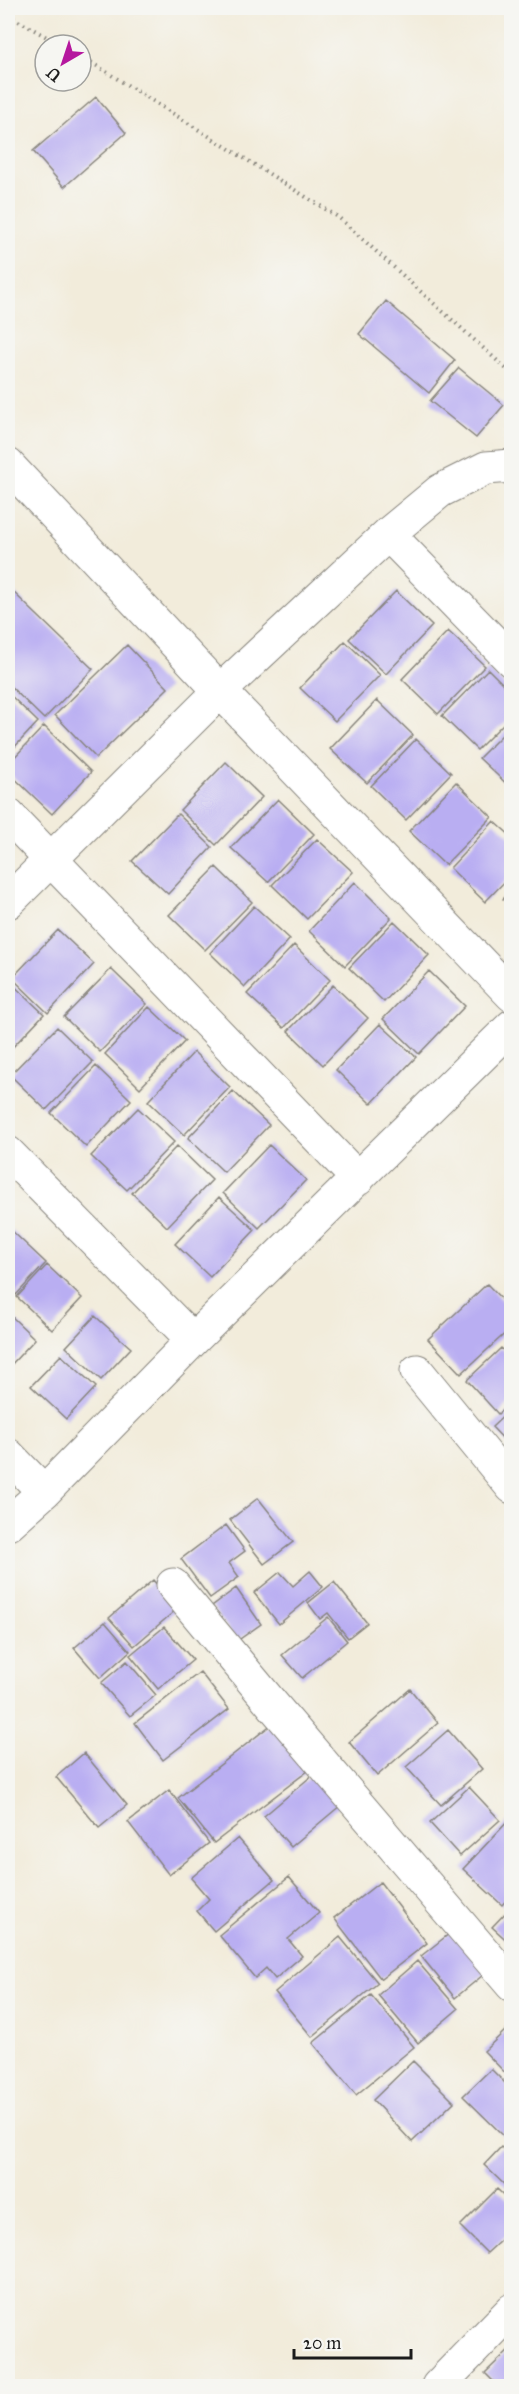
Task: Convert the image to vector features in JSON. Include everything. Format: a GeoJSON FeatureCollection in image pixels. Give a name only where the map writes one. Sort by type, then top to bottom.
{"type":"FeatureCollection","features":[{"type":"Feature","properties":{"kind":"main road"},"geometry":{"type":"LineString","coordinates":[[8,465],[220,691],[512,995]]}},
{"type":"Feature","properties":{"kind":"main road"},"geometry":{"type":"LineString","coordinates":[[8,902],[220,691],[388,534],[440,491],[486,468],[512,466]]}},
{"type":"Feature","properties":{"kind":"main road"},"geometry":{"type":"LineString","coordinates":[[388,534],[512,661]]}},
{"type":"Feature","properties":{"kind":"main road"},"geometry":{"type":"LineString","coordinates":[[8,815],[358,1179]]}},
{"type":"Feature","properties":{"kind":"main road"},"geometry":{"type":"LineString","coordinates":[[8,1524],[44,1492],[192,1340],[512,1026]]}},
{"type":"Feature","properties":{"kind":"main road"},"geometry":{"type":"LineString","coordinates":[[8,1153],[192,1340]]}},
{"type":"Feature","properties":{"kind":"main road"},"geometry":{"type":"LineString","coordinates":[[417,1371],[512,1487]]}},
{"type":"Feature","properties":{"kind":"main road"},"geometry":{"type":"LineString","coordinates":[[8,1455],[44,1492]]}},
{"type":"Feature","properties":{"kind":"main road"},"geometry":{"type":"LineString","coordinates":[[173,1585],[512,1985]]}},
{"type":"Feature","properties":{"kind":"main road"},"geometry":{"type":"LineString","coordinates":[[438,2386],[512,2310]]}},
{"type":"Feature","properties":{"kind":"path"},"geometry":{"type":"LineString","coordinates":[[8,15],[40,33]]}},
{"type":"Feature","properties":{"kind":"path"},"geometry":{"type":"LineString","coordinates":[[93,64],[338,217],[512,374]]}},
{"type":"Feature","properties":{"kind":"building"},"geometry":{"type":"Polygon","coordinates":[[[96,97],[126,133],[64,187],[33,151],[96,97]]]}},
{"type":"Feature","properties":{"kind":"building"},"geometry":{"type":"Polygon","coordinates":[[[386,301],[455,360],[429,393],[359,334],[386,301]]]}},
{"type":"Feature","properties":{"kind":"building"},"geometry":{"type":"Polygon","coordinates":[[[459,368],[504,405],[476,438],[430,401],[459,368]]]}},
{"type":"Feature","properties":{"kind":"building"},"geometry":{"type":"Polygon","coordinates":[[[8,587],[93,669],[44,719],[8,684],[8,587]]]}},
{"type":"Feature","properties":{"kind":"building"},"geometry":{"type":"Polygon","coordinates":[[[396,591],[432,626],[386,674],[349,639],[396,591]]]}},
{"type":"Feature","properties":{"kind":"building"},"geometry":{"type":"Polygon","coordinates":[[[448,631],[485,666],[438,714],[402,679],[448,631]]]}},
{"type":"Feature","properties":{"kind":"building"},"geometry":{"type":"Polygon","coordinates":[[[345,641],[380,675],[335,721],[300,688],[345,641]]]}},
{"type":"Feature","properties":{"kind":"building"},"geometry":{"type":"Polygon","coordinates":[[[127,645],[168,688],[96,758],[55,715],[127,645]]]}},
{"type":"Feature","properties":{"kind":"building"},"geometry":{"type":"Polygon","coordinates":[[[488,669],[512,693],[512,715],[477,750],[442,716],[488,669]]]}},
{"type":"Feature","properties":{"kind":"building"},"geometry":{"type":"Polygon","coordinates":[[[8,693],[38,722],[8,754],[8,693]]]}},
{"type":"Feature","properties":{"kind":"building"},"geometry":{"type":"Polygon","coordinates":[[[377,700],[413,735],[367,783],[330,749],[377,700]]]}},
{"type":"Feature","properties":{"kind":"building"},"geometry":{"type":"Polygon","coordinates":[[[512,725],[512,789],[479,758],[512,725]]]}},
{"type":"Feature","properties":{"kind":"building"},"geometry":{"type":"Polygon","coordinates":[[[44,726],[91,772],[52,814],[8,772],[8,764],[44,726]]]}},
{"type":"Feature","properties":{"kind":"building"},"geometry":{"type":"Polygon","coordinates":[[[416,739],[451,773],[406,820],[371,786],[416,739]]]}},
{"type":"Feature","properties":{"kind":"building"},"geometry":{"type":"Polygon","coordinates":[[[226,762],[262,797],[216,845],[180,810],[226,762]]]}},
{"type":"Feature","properties":{"kind":"building"},"geometry":{"type":"Polygon","coordinates":[[[456,782],[492,817],[445,865],[409,831],[456,782]]]}},
{"type":"Feature","properties":{"kind":"building"},"geometry":{"type":"Polygon","coordinates":[[[278,799],[314,834],[268,882],[231,848],[278,799]]]}},
{"type":"Feature","properties":{"kind":"building"},"geometry":{"type":"Polygon","coordinates":[[[178,814],[212,847],[168,894],[132,861],[178,814]]]}},
{"type":"Feature","properties":{"kind":"building"},"geometry":{"type":"Polygon","coordinates":[[[494,821],[512,837],[512,874],[485,902],[450,868],[494,821]]]}},
{"type":"Feature","properties":{"kind":"building"},"geometry":{"type":"Polygon","coordinates":[[[317,839],[353,872],[307,919],[272,885],[317,839]]]}},
{"type":"Feature","properties":{"kind":"building"},"geometry":{"type":"Polygon","coordinates":[[[216,867],[252,902],[205,950],[169,915],[216,867]]]}},
{"type":"Feature","properties":{"kind":"building"},"geometry":{"type":"Polygon","coordinates":[[[355,882],[391,918],[345,966],[309,931],[355,882]]]}},
{"type":"Feature","properties":{"kind":"building"},"geometry":{"type":"Polygon","coordinates":[[[512,890],[512,908],[503,899],[512,890]]]}},
{"type":"Feature","properties":{"kind":"building"},"geometry":{"type":"Polygon","coordinates":[[[254,906],[290,939],[245,987],[210,953],[254,906]]]}},
{"type":"Feature","properties":{"kind":"building"},"geometry":{"type":"Polygon","coordinates":[[[394,921],[429,955],[384,1002],[349,968],[394,921]]]}},
{"type":"Feature","properties":{"kind":"building"},"geometry":{"type":"Polygon","coordinates":[[[58,930],[94,964],[48,1013],[12,978],[58,930]]]}},
{"type":"Feature","properties":{"kind":"building"},"geometry":{"type":"Polygon","coordinates":[[[294,945],[330,980],[284,1028],[247,994],[294,945]]]}},
{"type":"Feature","properties":{"kind":"building"},"geometry":{"type":"Polygon","coordinates":[[[111,969],[147,1004],[100,1052],[64,1017],[111,969]]]}},
{"type":"Feature","properties":{"kind":"building"},"geometry":{"type":"Polygon","coordinates":[[[429,971],[465,1006],[419,1054],[383,1019],[429,971]]]}},
{"type":"Feature","properties":{"kind":"building"},"geometry":{"type":"Polygon","coordinates":[[[8,982],[44,1014],[8,1052],[8,982]]]}},
{"type":"Feature","properties":{"kind":"building"},"geometry":{"type":"Polygon","coordinates":[[[333,985],[368,1018],[323,1065],[288,1031],[333,985]]]}},
{"type":"Feature","properties":{"kind":"building"},"geometry":{"type":"Polygon","coordinates":[[[149,1007],[185,1041],[140,1088],[105,1054],[149,1007]]]}},
{"type":"Feature","properties":{"kind":"building"},"geometry":{"type":"Polygon","coordinates":[[[380,1024],[416,1057],[371,1104],[336,1070],[380,1024]]]}},
{"type":"Feature","properties":{"kind":"building"},"geometry":{"type":"Polygon","coordinates":[[[57,1027],[93,1062],[46,1110],[10,1075],[57,1027]]]}},
{"type":"Feature","properties":{"kind":"building"},"geometry":{"type":"Polygon","coordinates":[[[194,1052],[230,1087],[184,1135],[148,1101],[194,1052]]]}},
{"type":"Feature","properties":{"kind":"building"},"geometry":{"type":"Polygon","coordinates":[[[96,1066],[131,1100],[86,1147],[51,1113],[96,1066]]]}},
{"type":"Feature","properties":{"kind":"building"},"geometry":{"type":"Polygon","coordinates":[[[233,1091],[269,1125],[224,1172],[188,1138],[233,1091]]]}},
{"type":"Feature","properties":{"kind":"building"},"geometry":{"type":"Polygon","coordinates":[[[138,1108],[174,1142],[127,1190],[91,1156],[138,1108]]]}},
{"type":"Feature","properties":{"kind":"building"},"geometry":{"type":"Polygon","coordinates":[[[269,1145],[306,1180],[259,1228],[223,1193],[269,1145]]]}},
{"type":"Feature","properties":{"kind":"building"},"geometry":{"type":"Polygon","coordinates":[[[177,1146],[212,1180],[167,1227],[132,1193],[177,1146]]]}},
{"type":"Feature","properties":{"kind":"building"},"geometry":{"type":"Polygon","coordinates":[[[219,1197],[255,1230],[210,1277],[175,1244],[219,1197]]]}},
{"type":"Feature","properties":{"kind":"building"},"geometry":{"type":"Polygon","coordinates":[[[11,1230],[46,1263],[16,1295],[8,1287],[8,1234],[11,1230]]]}},
{"type":"Feature","properties":{"kind":"building"},"geometry":{"type":"Polygon","coordinates":[[[47,1265],[82,1298],[52,1330],[17,1297],[47,1265]]]}},
{"type":"Feature","properties":{"kind":"building"},"geometry":{"type":"Polygon","coordinates":[[[487,1284],[512,1310],[512,1327],[461,1374],[428,1339],[487,1284]]]}},
{"type":"Feature","properties":{"kind":"building"},"geometry":{"type":"Polygon","coordinates":[[[8,1313],[35,1339],[8,1368],[8,1313]]]}},
{"type":"Feature","properties":{"kind":"building"},"geometry":{"type":"Polygon","coordinates":[[[95,1316],[131,1348],[101,1380],[66,1347],[95,1316]]]}},
{"type":"Feature","properties":{"kind":"building"},"geometry":{"type":"Polygon","coordinates":[[[501,1348],[512,1359],[512,1401],[498,1414],[467,1380],[501,1348]]]}},
{"type":"Feature","properties":{"kind":"building"},"geometry":{"type":"Polygon","coordinates":[[[61,1355],[96,1387],[66,1419],[31,1386],[61,1355]]]}},
{"type":"Feature","properties":{"kind":"building"},"geometry":{"type":"Polygon","coordinates":[[[512,1408],[512,1448],[492,1427],[512,1408]]]}},
{"type":"Feature","properties":{"kind":"building"},"geometry":{"type":"Polygon","coordinates":[[[258,1498],[293,1542],[264,1564],[230,1520],[258,1498]]]}},
{"type":"Feature","properties":{"kind":"building"},"geometry":{"type":"Polygon","coordinates":[[[226,1525],[245,1551],[229,1563],[239,1577],[210,1598],[181,1559],[226,1525]]]}},
{"type":"Feature","properties":{"kind":"building"},"geometry":{"type":"Polygon","coordinates":[[[310,1571],[323,1587],[279,1624],[254,1593],[280,1572],[293,1586],[310,1571]]]}},
{"type":"Feature","properties":{"kind":"building"},"geometry":{"type":"Polygon","coordinates":[[[153,1580],[177,1609],[134,1646],[109,1618],[153,1580]]]}},
{"type":"Feature","properties":{"kind":"building"},"geometry":{"type":"Polygon","coordinates":[[[334,1582],[367,1623],[348,1638],[328,1613],[320,1619],[308,1603],[334,1582]]]}},
{"type":"Feature","properties":{"kind":"building"},"geometry":{"type":"Polygon","coordinates":[[[236,1588],[261,1624],[237,1641],[212,1606],[236,1588]]]}},
{"type":"Feature","properties":{"kind":"building"},"geometry":{"type":"Polygon","coordinates":[[[328,1617],[347,1641],[302,1678],[282,1655],[328,1617]]]}},
{"type":"Feature","properties":{"kind":"building"},"geometry":{"type":"Polygon","coordinates":[[[105,1622],[130,1651],[100,1678],[74,1648],[105,1622]]]}},
{"type":"Feature","properties":{"kind":"building"},"geometry":{"type":"Polygon","coordinates":[[[164,1627],[193,1660],[158,1689],[130,1655],[164,1627]]]}},
{"type":"Feature","properties":{"kind":"building"},"geometry":{"type":"Polygon","coordinates":[[[127,1661],[156,1695],[130,1716],[101,1683],[127,1661]]]}},
{"type":"Feature","properties":{"kind":"building"},"geometry":{"type":"Polygon","coordinates":[[[200,1672],[229,1709],[163,1760],[135,1723],[200,1672]]]}},
{"type":"Feature","properties":{"kind":"building"},"geometry":{"type":"Polygon","coordinates":[[[410,1689],[438,1723],[377,1776],[349,1742],[410,1689]]]}},
{"type":"Feature","properties":{"kind":"building"},"geometry":{"type":"Polygon","coordinates":[[[272,1724],[309,1770],[214,1843],[178,1798],[272,1724]]]}},
{"type":"Feature","properties":{"kind":"building"},"geometry":{"type":"Polygon","coordinates":[[[448,1730],[482,1769],[441,1805],[406,1767],[448,1730]]]}},
{"type":"Feature","properties":{"kind":"building"},"geometry":{"type":"Polygon","coordinates":[[[84,1753],[127,1805],[99,1828],[56,1777],[84,1753]]]}},
{"type":"Feature","properties":{"kind":"building"},"geometry":{"type":"Polygon","coordinates":[[[315,1773],[341,1805],[291,1847],[264,1816],[315,1773]]]}},
{"type":"Feature","properties":{"kind":"building"},"geometry":{"type":"Polygon","coordinates":[[[469,1787],[500,1820],[460,1856],[430,1823],[469,1787]]]}},
{"type":"Feature","properties":{"kind":"building"},"geometry":{"type":"Polygon","coordinates":[[[169,1790],[209,1843],[169,1875],[128,1822],[169,1790]]]}},
{"type":"Feature","properties":{"kind":"building"},"geometry":{"type":"Polygon","coordinates":[[[512,1817],[512,1894],[502,1905],[463,1869],[512,1817]]]}},
{"type":"Feature","properties":{"kind":"building"},"geometry":{"type":"Polygon","coordinates":[[[238,1838],[274,1880],[214,1931],[197,1911],[209,1899],[191,1878],[238,1838]]]}},
{"type":"Feature","properties":{"kind":"building"},"geometry":{"type":"Polygon","coordinates":[[[289,1877],[319,1913],[288,1939],[302,1956],[275,1979],[266,1968],[255,1978],[219,1935],[289,1877]]]}},
{"type":"Feature","properties":{"kind":"building"},"geometry":{"type":"Polygon","coordinates":[[[380,1882],[427,1943],[381,1979],[334,1918],[380,1882]]]}},
{"type":"Feature","properties":{"kind":"building"},"geometry":{"type":"Polygon","coordinates":[[[512,1906],[512,1945],[492,1927],[512,1906]]]}},
{"type":"Feature","properties":{"kind":"building"},"geometry":{"type":"Polygon","coordinates":[[[454,1930],[488,1971],[455,1998],[421,1956],[454,1930]]]}},
{"type":"Feature","properties":{"kind":"building"},"geometry":{"type":"Polygon","coordinates":[[[340,1937],[378,1983],[312,2037],[275,1992],[340,1937]]]}},
{"type":"Feature","properties":{"kind":"building"},"geometry":{"type":"Polygon","coordinates":[[[417,1961],[458,2009],[418,2043],[378,1995],[417,1961]]]}},
{"type":"Feature","properties":{"kind":"building"},"geometry":{"type":"Polygon","coordinates":[[[371,1995],[414,2047],[356,2095],[313,2043],[371,1995]]]}},
{"type":"Feature","properties":{"kind":"building"},"geometry":{"type":"Polygon","coordinates":[[[506,2030],[512,2036],[512,2080],[484,2051],[506,2030]]]}},
{"type":"Feature","properties":{"kind":"building"},"geometry":{"type":"Polygon","coordinates":[[[413,2061],[454,2102],[412,2142],[373,2100],[413,2061]]]}},
{"type":"Feature","properties":{"kind":"building"},"geometry":{"type":"Polygon","coordinates":[[[491,2069],[512,2090],[512,2144],[463,2096],[491,2069]]]}},
{"type":"Feature","properties":{"kind":"building"},"geometry":{"type":"Polygon","coordinates":[[[501,2147],[512,2156],[512,2192],[484,2165],[501,2147]]]}},
{"type":"Feature","properties":{"kind":"building"},"geometry":{"type":"Polygon","coordinates":[[[497,2189],[512,2203],[512,2230],[487,2253],[460,2226],[497,2189]]]}},
{"type":"Feature","properties":{"kind":"building"},"geometry":{"type":"Polygon","coordinates":[[[512,2347],[512,2386],[498,2386],[485,2373],[512,2347]]]}}]}
